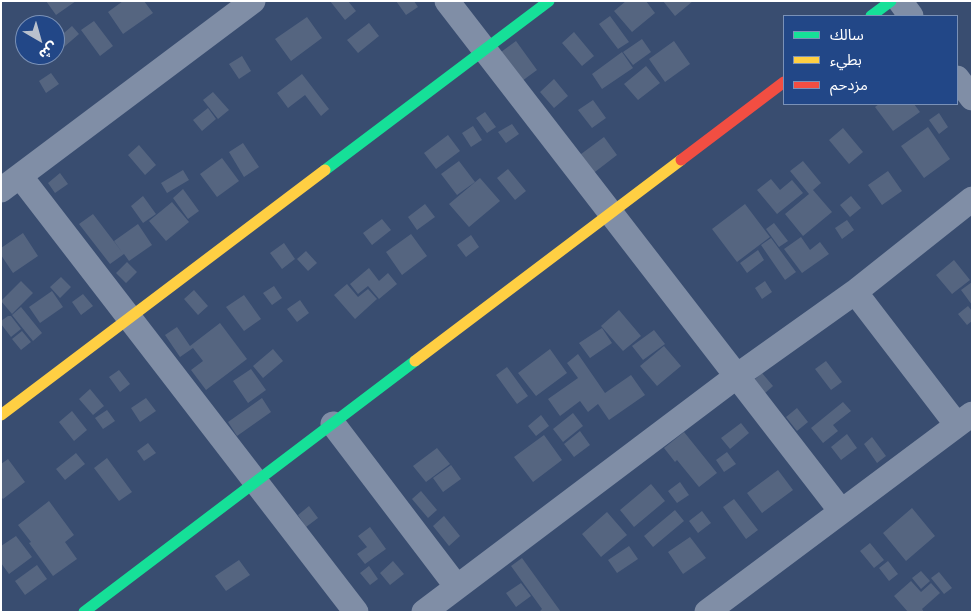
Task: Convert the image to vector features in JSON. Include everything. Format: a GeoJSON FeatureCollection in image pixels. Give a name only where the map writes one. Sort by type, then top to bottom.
{"type":"FeatureCollection","features":[{"type":"Feature","properties":{"kind":"street"},"geometry":{"type":"LineString","coordinates":[[447,1],[841,511]]}},
{"type":"Feature","properties":{"kind":"street"},"geometry":{"type":"LineString","coordinates":[[1,415],[550,1]]}},
{"type":"Feature","properties":{"kind":"street"},"geometry":{"type":"LineString","coordinates":[[872,15],[891,1]]}},
{"type":"Feature","properties":{"kind":"street"},"geometry":{"type":"LineString","coordinates":[[900,1],[910,15]]}},
{"type":"Feature","properties":{"kind":"street"},"geometry":{"type":"LineString","coordinates":[[251,2],[11,183],[130,318],[356,612]]}},
{"type":"Feature","properties":{"kind":"street"},"geometry":{"type":"LineString","coordinates":[[958,79],[972,98]]}},
{"type":"Feature","properties":{"kind":"street"},"geometry":{"type":"LineString","coordinates":[[84,612],[783,83]]}},
{"type":"Feature","properties":{"kind":"street"},"geometry":{"type":"LineString","coordinates":[[424,612],[737,376],[854,292],[972,199]]}},
{"type":"Feature","properties":{"kind":"street"},"geometry":{"type":"LineString","coordinates":[[714,610],[841,511],[965,419],[854,292]]}},
{"type":"Feature","properties":{"kind":"street"},"geometry":{"type":"LineString","coordinates":[[333,424],[457,587]]}},
{"type":"Feature","properties":{"kind":"building"},"geometry":{"type":"Polygon","coordinates":[[[46,1],[76,1],[56,15],[46,1]]]}},
{"type":"Feature","properties":{"kind":"building"},"geometry":{"type":"Polygon","coordinates":[[[123,1],[144,1],[153,13],[123,34],[108,12],[123,1]]]}},
{"type":"Feature","properties":{"kind":"building"},"geometry":{"type":"Polygon","coordinates":[[[330,1],[348,1],[356,11],[345,20],[330,1]]]}},
{"type":"Feature","properties":{"kind":"building"},"geometry":{"type":"Polygon","coordinates":[[[396,1],[414,1],[418,7],[406,15],[396,1]]]}},
{"type":"Feature","properties":{"kind":"building"},"geometry":{"type":"Polygon","coordinates":[[[626,1],[646,1],[655,13],[632,32],[614,11],[626,1]]]}},
{"type":"Feature","properties":{"kind":"building"},"geometry":{"type":"Polygon","coordinates":[[[663,1],[693,1],[675,16],[663,1]]]}},
{"type":"Feature","properties":{"kind":"building"},"geometry":{"type":"Polygon","coordinates":[[[610,16],[629,42],[618,49],[599,24],[610,16]]]}},
{"type":"Feature","properties":{"kind":"building"},"geometry":{"type":"Polygon","coordinates":[[[307,17],[322,38],[291,61],[275,39],[307,17]]]}},
{"type":"Feature","properties":{"kind":"building"},"geometry":{"type":"Polygon","coordinates":[[[94,21],[113,46],[100,56],[81,30],[94,21]]]}},
{"type":"Feature","properties":{"kind":"building"},"geometry":{"type":"Polygon","coordinates":[[[369,23],[379,36],[358,53],[347,40],[369,23]]]}},
{"type":"Feature","properties":{"kind":"building"},"geometry":{"type":"Polygon","coordinates":[[[72,26],[79,34],[65,46],[65,32],[72,26]]]}},
{"type":"Feature","properties":{"kind":"building"},"geometry":{"type":"Polygon","coordinates":[[[574,32],[594,56],[582,66],[562,43],[574,32]]]}},
{"type":"Feature","properties":{"kind":"building"},"geometry":{"type":"Polygon","coordinates":[[[642,39],[651,52],[633,65],[623,52],[642,39]]]}},
{"type":"Feature","properties":{"kind":"building"},"geometry":{"type":"Polygon","coordinates":[[[516,41],[537,70],[522,81],[501,52],[516,41]]]}},
{"type":"Feature","properties":{"kind":"building"},"geometry":{"type":"Polygon","coordinates":[[[674,41],[690,64],[665,82],[649,59],[674,41]]]}},
{"type":"Feature","properties":{"kind":"building"},"geometry":{"type":"Polygon","coordinates":[[[622,52],[633,68],[602,89],[592,74],[622,52]]]}},
{"type":"Feature","properties":{"kind":"building"},"geometry":{"type":"Polygon","coordinates":[[[242,56],[251,71],[239,79],[229,64],[242,56]]]}},
{"type":"Feature","properties":{"kind":"building"},"geometry":{"type":"Polygon","coordinates":[[[646,66],[660,83],[638,100],[624,84],[646,66]]]}},
{"type":"Feature","properties":{"kind":"building"},"geometry":{"type":"Polygon","coordinates":[[[51,73],[59,84],[46,93],[39,81],[51,73]]]}},
{"type":"Feature","properties":{"kind":"building"},"geometry":{"type":"Polygon","coordinates":[[[302,74],[329,109],[321,116],[305,95],[288,108],[277,93],[302,74]]]}},
{"type":"Feature","properties":{"kind":"building"},"geometry":{"type":"Polygon","coordinates":[[[554,79],[568,96],[554,108],[540,92],[554,79]]]}},
{"type":"Feature","properties":{"kind":"building"},"geometry":{"type":"Polygon","coordinates":[[[213,92],[229,110],[218,119],[203,100],[213,92]]]}},
{"type":"Feature","properties":{"kind":"building"},"geometry":{"type":"Polygon","coordinates":[[[593,100],[606,118],[592,128],[578,110],[593,100]]]}},
{"type":"Feature","properties":{"kind":"building"},"geometry":{"type":"Polygon","coordinates":[[[878,105],[915,105],[920,112],[893,131],[875,107],[878,105]]]}},
{"type":"Feature","properties":{"kind":"building"},"geometry":{"type":"Polygon","coordinates":[[[208,108],[216,119],[202,131],[193,120],[208,108]]]}},
{"type":"Feature","properties":{"kind":"building"},"geometry":{"type":"Polygon","coordinates":[[[485,112],[496,127],[487,133],[476,118],[485,112]]]}},
{"type":"Feature","properties":{"kind":"building"},"geometry":{"type":"Polygon","coordinates":[[[939,113],[948,127],[939,134],[929,120],[939,113]]]}},
{"type":"Feature","properties":{"kind":"building"},"geometry":{"type":"Polygon","coordinates":[[[512,124],[519,134],[506,143],[498,132],[512,124]]]}},
{"type":"Feature","properties":{"kind":"building"},"geometry":{"type":"Polygon","coordinates":[[[473,126],[482,140],[471,147],[462,133],[473,126]]]}},
{"type":"Feature","properties":{"kind":"building"},"geometry":{"type":"Polygon","coordinates":[[[928,127],[950,159],[924,178],[901,146],[928,127]]]}},
{"type":"Feature","properties":{"kind":"building"},"geometry":{"type":"Polygon","coordinates":[[[843,128],[863,152],[849,164],[829,140],[843,128]]]}},
{"type":"Feature","properties":{"kind":"building"},"geometry":{"type":"Polygon","coordinates":[[[448,135],[460,151],[436,169],[424,153],[448,135]]]}},
{"type":"Feature","properties":{"kind":"building"},"geometry":{"type":"Polygon","coordinates":[[[604,137],[617,155],[591,175],[577,157],[604,137]]]}},
{"type":"Feature","properties":{"kind":"building"},"geometry":{"type":"Polygon","coordinates":[[[243,143],[259,167],[244,177],[229,152],[243,143]]]}},
{"type":"Feature","properties":{"kind":"building"},"geometry":{"type":"Polygon","coordinates":[[[139,145],[156,165],[145,175],[128,155],[139,145]]]}},
{"type":"Feature","properties":{"kind":"building"},"geometry":{"type":"Polygon","coordinates":[[[222,158],[239,181],[217,197],[200,174],[222,158]]]}},
{"type":"Feature","properties":{"kind":"building"},"geometry":{"type":"Polygon","coordinates":[[[459,161],[475,182],[457,195],[441,174],[459,161]]]}},
{"type":"Feature","properties":{"kind":"building"},"geometry":{"type":"Polygon","coordinates":[[[803,161],[821,183],[813,190],[832,212],[803,236],[785,214],[809,194],[790,171],[803,161]]]}},
{"type":"Feature","properties":{"kind":"building"},"geometry":{"type":"Polygon","coordinates":[[[508,169],[526,191],[515,200],[497,178],[508,169]]]}},
{"type":"Feature","properties":{"kind":"building"},"geometry":{"type":"Polygon","coordinates":[[[183,170],[189,180],[167,193],[161,183],[183,170]]]}},
{"type":"Feature","properties":{"kind":"building"},"geometry":{"type":"Polygon","coordinates":[[[888,171],[902,191],[882,205],[868,185],[888,171]]]}},
{"type":"Feature","properties":{"kind":"building"},"geometry":{"type":"Polygon","coordinates":[[[60,173],[68,184],[55,193],[48,183],[60,173]]]}},
{"type":"Feature","properties":{"kind":"building"},"geometry":{"type":"Polygon","coordinates":[[[480,178],[500,201],[469,227],[449,204],[480,178]]]}},
{"type":"Feature","properties":{"kind":"building"},"geometry":{"type":"Polygon","coordinates":[[[771,179],[780,190],[792,180],[803,193],[777,214],[757,190],[771,179]]]}},
{"type":"Feature","properties":{"kind":"building"},"geometry":{"type":"Polygon","coordinates":[[[183,189],[199,211],[188,219],[173,198],[183,189]]]}},
{"type":"Feature","properties":{"kind":"building"},"geometry":{"type":"Polygon","coordinates":[[[143,196],[156,214],[143,223],[131,206],[143,196]]]}},
{"type":"Feature","properties":{"kind":"building"},"geometry":{"type":"Polygon","coordinates":[[[851,196],[861,208],[850,217],[840,205],[851,196]]]}},
{"type":"Feature","properties":{"kind":"building"},"geometry":{"type":"Polygon","coordinates":[[[172,202],[189,222],[166,241],[149,221],[172,202]]]}},
{"type":"Feature","properties":{"kind":"building"},"geometry":{"type":"Polygon","coordinates":[[[425,204],[435,217],[417,230],[408,217],[425,204]]]}},
{"type":"Feature","properties":{"kind":"building"},"geometry":{"type":"Polygon","coordinates":[[[745,204],[770,237],[737,262],[712,229],[745,204]]]}},
{"type":"Feature","properties":{"kind":"building"},"geometry":{"type":"Polygon","coordinates":[[[93,214],[122,252],[114,241],[138,224],[152,245],[129,261],[124,254],[110,264],[79,224],[93,214]]]}},
{"type":"Feature","properties":{"kind":"building"},"geometry":{"type":"Polygon","coordinates":[[[382,219],[391,230],[372,245],[363,233],[382,219]]]}},
{"type":"Feature","properties":{"kind":"building"},"geometry":{"type":"Polygon","coordinates":[[[847,220],[854,230],[842,239],[835,228],[847,220]]]}},
{"type":"Feature","properties":{"kind":"building"},"geometry":{"type":"Polygon","coordinates":[[[774,223],[788,241],[779,247],[766,229],[774,223]]]}},
{"type":"Feature","properties":{"kind":"building"},"geometry":{"type":"Polygon","coordinates":[[[23,233],[38,256],[13,273],[1,255],[1,248],[23,233]]]}},
{"type":"Feature","properties":{"kind":"building"},"geometry":{"type":"Polygon","coordinates":[[[411,234],[427,256],[402,275],[386,252],[411,234]]]}},
{"type":"Feature","properties":{"kind":"building"},"geometry":{"type":"Polygon","coordinates":[[[471,235],[479,247],[466,257],[457,245],[471,235]]]}},
{"type":"Feature","properties":{"kind":"building"},"geometry":{"type":"Polygon","coordinates":[[[801,237],[810,250],[820,242],[829,254],[802,273],[784,249],[801,237]]]}},
{"type":"Feature","properties":{"kind":"building"},"geometry":{"type":"Polygon","coordinates":[[[771,238],[796,272],[785,280],[761,245],[771,238]]]}},
{"type":"Feature","properties":{"kind":"building"},"geometry":{"type":"Polygon","coordinates":[[[284,243],[295,259],[282,269],[270,253],[284,243]]]}},
{"type":"Feature","properties":{"kind":"building"},"geometry":{"type":"Polygon","coordinates":[[[758,250],[764,260],[747,273],[740,263],[758,250]]]}},
{"type":"Feature","properties":{"kind":"building"},"geometry":{"type":"Polygon","coordinates":[[[306,251],[317,263],[308,271],[297,259],[306,251]]]}},
{"type":"Feature","properties":{"kind":"building"},"geometry":{"type":"Polygon","coordinates":[[[954,260],[970,280],[952,294],[936,275],[954,260]]]}},
{"type":"Feature","properties":{"kind":"building"},"geometry":{"type":"Polygon","coordinates":[[[127,262],[137,272],[126,283],[116,273],[127,262]]]}},
{"type":"Feature","properties":{"kind":"building"},"geometry":{"type":"Polygon","coordinates":[[[369,268],[379,281],[388,273],[397,284],[379,299],[368,286],[358,294],[350,284],[369,268]]]}},
{"type":"Feature","properties":{"kind":"building"},"geometry":{"type":"Polygon","coordinates":[[[61,277],[71,287],[60,298],[50,287],[61,277]]]}},
{"type":"Feature","properties":{"kind":"building"},"geometry":{"type":"Polygon","coordinates":[[[21,281],[33,293],[12,314],[1,301],[21,281]]]}},
{"type":"Feature","properties":{"kind":"building"},"geometry":{"type":"Polygon","coordinates":[[[765,281],[772,292],[762,299],[755,288],[765,281]]]}},
{"type":"Feature","properties":{"kind":"building"},"geometry":{"type":"Polygon","coordinates":[[[972,282],[972,305],[961,290],[972,282]]]}},
{"type":"Feature","properties":{"kind":"building"},"geometry":{"type":"Polygon","coordinates":[[[347,284],[358,297],[368,289],[377,299],[355,319],[334,295],[347,284]]]}},
{"type":"Feature","properties":{"kind":"building"},"geometry":{"type":"Polygon","coordinates":[[[274,286],[282,298],[272,305],[263,293],[274,286]]]}},
{"type":"Feature","properties":{"kind":"building"},"geometry":{"type":"Polygon","coordinates":[[[194,290],[208,306],[198,315],[184,299],[194,290]]]}},
{"type":"Feature","properties":{"kind":"building"},"geometry":{"type":"Polygon","coordinates":[[[52,291],[63,307],[40,323],[29,307],[52,291]]]}},
{"type":"Feature","properties":{"kind":"building"},"geometry":{"type":"Polygon","coordinates":[[[83,294],[93,306],[81,315],[72,302],[83,294]]]}},
{"type":"Feature","properties":{"kind":"building"},"geometry":{"type":"Polygon","coordinates":[[[244,295],[261,319],[244,331],[226,307],[244,295]]]}},
{"type":"Feature","properties":{"kind":"building"},"geometry":{"type":"Polygon","coordinates":[[[300,300],[309,313],[297,322],[287,309],[300,300]]]}},
{"type":"Feature","properties":{"kind":"building"},"geometry":{"type":"Polygon","coordinates":[[[968,306],[972,311],[972,321],[967,325],[958,314],[968,306]]]}},
{"type":"Feature","properties":{"kind":"building"},"geometry":{"type":"Polygon","coordinates":[[[21,307],[42,333],[33,341],[12,315],[21,307]]]}},
{"type":"Feature","properties":{"kind":"building"},"geometry":{"type":"Polygon","coordinates":[[[619,310],[641,336],[623,351],[601,326],[619,310]]]}},
{"type":"Feature","properties":{"kind":"building"},"geometry":{"type":"Polygon","coordinates":[[[11,316],[21,329],[11,337],[1,324],[1,321],[11,316]]]}},
{"type":"Feature","properties":{"kind":"building"},"geometry":{"type":"Polygon","coordinates":[[[220,323],[247,359],[206,390],[191,370],[203,361],[193,348],[180,357],[165,335],[177,327],[190,346],[220,323]]]}},
{"type":"Feature","properties":{"kind":"building"},"geometry":{"type":"Polygon","coordinates":[[[602,328],[612,343],[590,358],[579,343],[602,328]]]}},
{"type":"Feature","properties":{"kind":"building"},"geometry":{"type":"Polygon","coordinates":[[[654,330],[665,344],[643,360],[632,346],[654,330]]]}},
{"type":"Feature","properties":{"kind":"building"},"geometry":{"type":"Polygon","coordinates":[[[22,331],[31,342],[21,350],[12,339],[22,331]]]}},
{"type":"Feature","properties":{"kind":"building"},"geometry":{"type":"Polygon","coordinates":[[[664,346],[681,366],[657,386],[640,366],[664,346]]]}},
{"type":"Feature","properties":{"kind":"building"},"geometry":{"type":"Polygon","coordinates":[[[273,349],[283,361],[263,378],[253,366],[273,349]]]}},
{"type":"Feature","properties":{"kind":"building"},"geometry":{"type":"Polygon","coordinates":[[[550,349],[567,373],[536,396],[518,373],[550,349]]]}},
{"type":"Feature","properties":{"kind":"building"},"geometry":{"type":"Polygon","coordinates":[[[578,354],[605,393],[631,375],[645,395],[609,420],[598,404],[588,412],[580,401],[560,416],[548,399],[578,378],[567,363],[578,354]]]}},
{"type":"Feature","properties":{"kind":"building"},"geometry":{"type":"Polygon","coordinates":[[[826,361],[842,382],[831,390],[815,369],[826,361]]]}},
{"type":"Feature","properties":{"kind":"building"},"geometry":{"type":"Polygon","coordinates":[[[507,367],[528,396],[517,404],[496,375],[507,367]]]}},
{"type":"Feature","properties":{"kind":"building"},"geometry":{"type":"Polygon","coordinates":[[[251,369],[266,390],[248,403],[233,381],[251,369]]]}},
{"type":"Feature","properties":{"kind":"building"},"geometry":{"type":"Polygon","coordinates":[[[119,370],[130,384],[120,392],[109,377],[119,370]]]}},
{"type":"Feature","properties":{"kind":"building"},"geometry":{"type":"Polygon","coordinates":[[[762,373],[773,386],[764,394],[753,381],[762,373]]]}},
{"type":"Feature","properties":{"kind":"building"},"geometry":{"type":"Polygon","coordinates":[[[90,389],[104,406],[93,415],[79,399],[90,389]]]}},
{"type":"Feature","properties":{"kind":"building"},"geometry":{"type":"Polygon","coordinates":[[[146,398],[156,411],[140,422],[131,408],[146,398]]]}},
{"type":"Feature","properties":{"kind":"building"},"geometry":{"type":"Polygon","coordinates":[[[262,398],[271,412],[237,436],[228,422],[262,398]]]}},
{"type":"Feature","properties":{"kind":"building"},"geometry":{"type":"Polygon","coordinates":[[[843,402],[851,411],[833,425],[838,431],[823,443],[811,428],[843,402]]]}},
{"type":"Feature","properties":{"kind":"building"},"geometry":{"type":"Polygon","coordinates":[[[797,408],[808,422],[797,431],[786,417],[797,408]]]}},
{"type":"Feature","properties":{"kind":"building"},"geometry":{"type":"Polygon","coordinates":[[[107,410],[115,421],[103,429],[95,418],[107,410]]]}},
{"type":"Feature","properties":{"kind":"building"},"geometry":{"type":"Polygon","coordinates":[[[72,411],[87,430],[74,441],[59,422],[72,411]]]}},
{"type":"Feature","properties":{"kind":"building"},"geometry":{"type":"Polygon","coordinates":[[[573,413],[583,426],[563,442],[553,429],[573,413]]]}},
{"type":"Feature","properties":{"kind":"building"},"geometry":{"type":"Polygon","coordinates":[[[541,415],[549,426],[536,436],[528,426],[541,415]]]}},
{"type":"Feature","properties":{"kind":"building"},"geometry":{"type":"Polygon","coordinates":[[[741,423],[749,433],[730,449],[721,438],[741,423]]]}},
{"type":"Feature","properties":{"kind":"building"},"geometry":{"type":"Polygon","coordinates":[[[580,431],[590,445],[574,457],[564,444],[580,431]]]}},
{"type":"Feature","properties":{"kind":"building"},"geometry":{"type":"Polygon","coordinates":[[[684,432],[717,473],[699,487],[677,460],[675,462],[664,448],[684,432]]]}},
{"type":"Feature","properties":{"kind":"building"},"geometry":{"type":"Polygon","coordinates":[[[847,434],[857,448],[841,460],[831,447],[847,434]]]}},
{"type":"Feature","properties":{"kind":"building"},"geometry":{"type":"Polygon","coordinates":[[[544,435],[562,460],[533,482],[514,457],[544,435]]]}},
{"type":"Feature","properties":{"kind":"building"},"geometry":{"type":"Polygon","coordinates":[[[872,437],[886,456],[877,463],[864,444],[872,437]]]}},
{"type":"Feature","properties":{"kind":"building"},"geometry":{"type":"Polygon","coordinates":[[[148,443],[156,453],[144,461],[137,451],[148,443]]]}},
{"type":"Feature","properties":{"kind":"building"},"geometry":{"type":"Polygon","coordinates":[[[437,448],[450,464],[426,482],[413,466],[437,448]]]}},
{"type":"Feature","properties":{"kind":"building"},"geometry":{"type":"Polygon","coordinates":[[[727,452],[736,464],[724,472],[716,460],[727,452]]]}},
{"type":"Feature","properties":{"kind":"building"},"geometry":{"type":"Polygon","coordinates":[[[76,453],[85,464],[65,480],[56,469],[76,453]]]}},
{"type":"Feature","properties":{"kind":"building"},"geometry":{"type":"Polygon","coordinates":[[[107,458],[132,492],[119,501],[94,468],[107,458]]]}},
{"type":"Feature","properties":{"kind":"building"},"geometry":{"type":"Polygon","coordinates":[[[8,459],[25,482],[3,499],[1,497],[1,464],[8,459]]]}},
{"type":"Feature","properties":{"kind":"building"},"geometry":{"type":"Polygon","coordinates":[[[451,465],[461,479],[443,492],[433,478],[451,465]]]}},
{"type":"Feature","properties":{"kind":"building"},"geometry":{"type":"Polygon","coordinates":[[[778,470],[793,490],[762,513],[747,493],[778,470]]]}},
{"type":"Feature","properties":{"kind":"building"},"geometry":{"type":"Polygon","coordinates":[[[680,482],[689,495],[677,503],[668,491],[680,482]]]}},
{"type":"Feature","properties":{"kind":"building"},"geometry":{"type":"Polygon","coordinates":[[[651,484],[665,501],[634,527],[620,510],[651,484]]]}},
{"type":"Feature","properties":{"kind":"building"},"geometry":{"type":"Polygon","coordinates":[[[421,491],[437,510],[428,518],[412,499],[421,491]]]}},
{"type":"Feature","properties":{"kind":"building"},"geometry":{"type":"Polygon","coordinates":[[[734,499],[758,530],[746,539],[723,507],[734,499]]]}},
{"type":"Feature","properties":{"kind":"building"},"geometry":{"type":"Polygon","coordinates":[[[49,501],[74,535],[65,542],[77,559],[53,576],[18,525],[49,501]]]}},
{"type":"Feature","properties":{"kind":"building"},"geometry":{"type":"Polygon","coordinates":[[[309,506],[318,518],[306,527],[298,515],[309,506]]]}},
{"type":"Feature","properties":{"kind":"building"},"geometry":{"type":"Polygon","coordinates":[[[912,508],[935,536],[906,561],[883,533],[912,508]]]}},
{"type":"Feature","properties":{"kind":"building"},"geometry":{"type":"Polygon","coordinates":[[[675,510],[684,521],[653,547],[644,536],[675,510]]]}},
{"type":"Feature","properties":{"kind":"building"},"geometry":{"type":"Polygon","coordinates":[[[702,511],[711,523],[698,533],[689,521],[702,511]]]}},
{"type":"Feature","properties":{"kind":"building"},"geometry":{"type":"Polygon","coordinates":[[[607,512],[627,535],[601,557],[582,534],[607,512]]]}},
{"type":"Feature","properties":{"kind":"building"},"geometry":{"type":"Polygon","coordinates":[[[444,516],[460,536],[449,546],[433,526],[444,516]]]}},
{"type":"Feature","properties":{"kind":"building"},"geometry":{"type":"Polygon","coordinates":[[[370,527],[386,549],[365,564],[357,554],[367,547],[358,536],[370,527]]]}},
{"type":"Feature","properties":{"kind":"building"},"geometry":{"type":"Polygon","coordinates":[[[16,536],[32,557],[9,574],[1,563],[1,546],[16,536]]]}},
{"type":"Feature","properties":{"kind":"building"},"geometry":{"type":"Polygon","coordinates":[[[690,537],[706,558],[683,574],[668,552],[690,537]]]}},
{"type":"Feature","properties":{"kind":"building"},"geometry":{"type":"Polygon","coordinates":[[[870,543],[884,560],[874,568],[860,551],[870,543]]]}},
{"type":"Feature","properties":{"kind":"building"},"geometry":{"type":"Polygon","coordinates":[[[629,546],[638,559],[617,573],[608,560],[629,546]]]}},
{"type":"Feature","properties":{"kind":"building"},"geometry":{"type":"Polygon","coordinates":[[[522,558],[561,612],[539,612],[542,609],[511,566],[522,558]]]}},
{"type":"Feature","properties":{"kind":"building"},"geometry":{"type":"Polygon","coordinates":[[[239,560],[250,575],[226,591],[215,576],[239,560]]]}},
{"type":"Feature","properties":{"kind":"building"},"geometry":{"type":"Polygon","coordinates":[[[393,561],[404,574],[390,585],[380,573],[393,561]]]}},
{"type":"Feature","properties":{"kind":"building"},"geometry":{"type":"Polygon","coordinates":[[[888,561],[898,574],[889,581],[879,568],[888,561]]]}},
{"type":"Feature","properties":{"kind":"building"},"geometry":{"type":"Polygon","coordinates":[[[37,565],[47,579],[25,595],[15,581],[37,565]]]}},
{"type":"Feature","properties":{"kind":"building"},"geometry":{"type":"Polygon","coordinates":[[[369,566],[378,579],[370,585],[360,573],[369,566]]]}},
{"type":"Feature","properties":{"kind":"building"},"geometry":{"type":"Polygon","coordinates":[[[921,571],[930,581],[921,589],[912,578],[921,571]]]}},
{"type":"Feature","properties":{"kind":"building"},"geometry":{"type":"Polygon","coordinates":[[[939,572],[952,588],[944,594],[931,578],[939,572]]]}},
{"type":"Feature","properties":{"kind":"building"},"geometry":{"type":"Polygon","coordinates":[[[911,581],[921,592],[931,583],[940,593],[922,609],[924,612],[908,612],[894,596],[911,581]]]}},
{"type":"Feature","properties":{"kind":"building"},"geometry":{"type":"Polygon","coordinates":[[[521,583],[531,596],[516,607],[506,593],[521,583]]]}},
{"type":"Feature","properties":{"kind":"traffic: fast"},"geometry":{"type":"LineString","coordinates":[[325,170],[549,1]]}},
{"type":"Feature","properties":{"kind":"traffic: fast"},"geometry":{"type":"LineString","coordinates":[[872,15],[891,1]]}},
{"type":"Feature","properties":{"kind":"traffic: fast"},"geometry":{"type":"LineString","coordinates":[[84,612],[415,361]]}},
{"type":"Feature","properties":{"kind":"traffic: slow"},"geometry":{"type":"LineString","coordinates":[[415,361],[681,160]]}},
{"type":"Feature","properties":{"kind":"traffic: slow"},"geometry":{"type":"LineString","coordinates":[[1,415],[325,170]]}},
{"type":"Feature","properties":{"kind":"traffic: jam"},"geometry":{"type":"LineString","coordinates":[[681,160],[783,83]]}}]}
